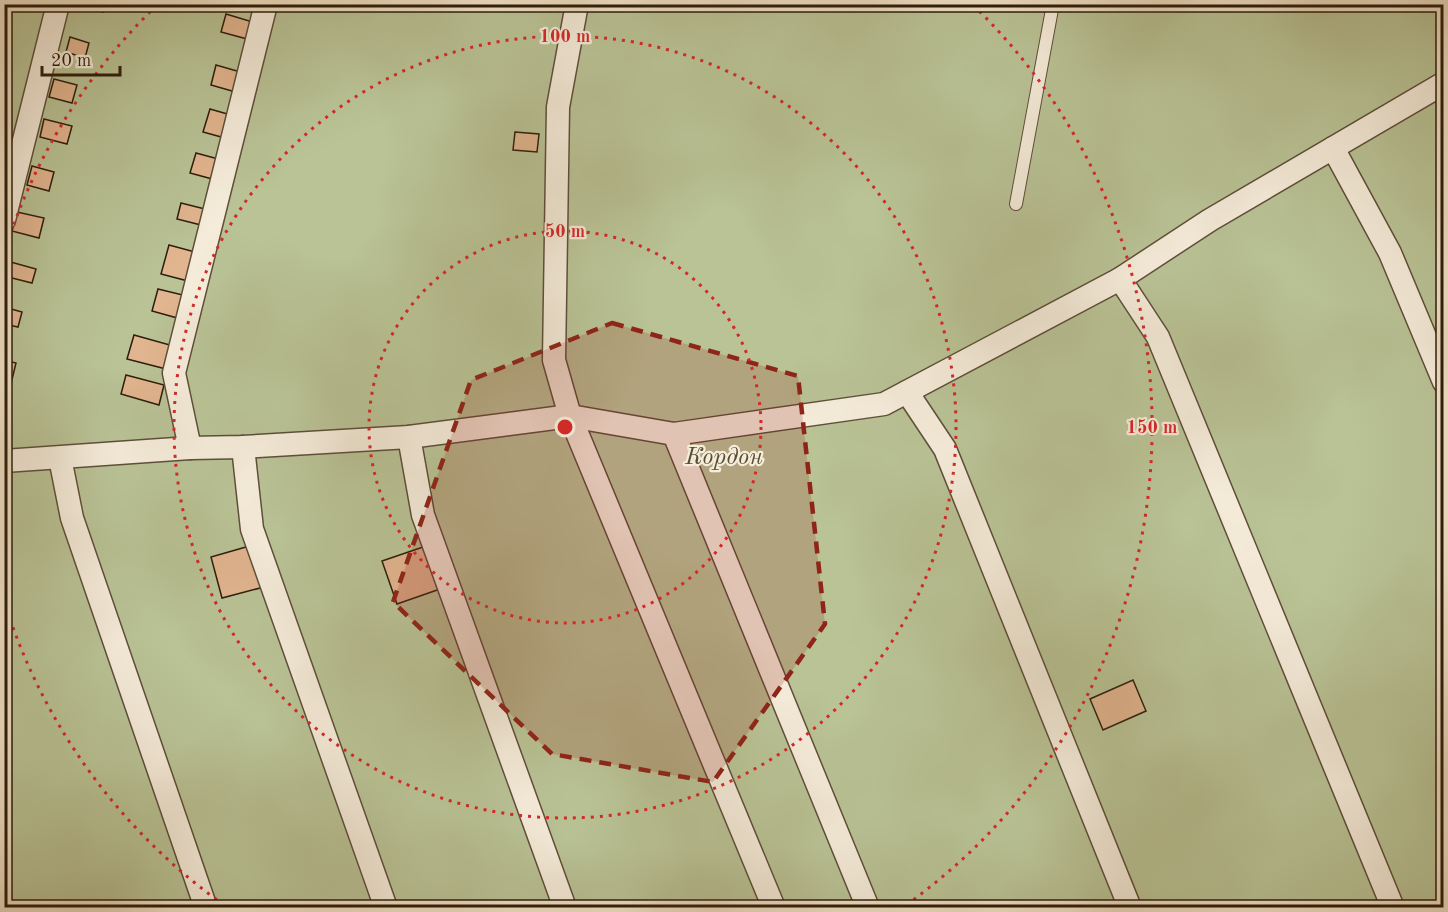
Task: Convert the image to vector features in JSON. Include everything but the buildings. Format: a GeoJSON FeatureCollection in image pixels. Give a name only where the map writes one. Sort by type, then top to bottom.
{"type":"FeatureCollection","features":[{"type":"Feature","properties":{"kind":"street"},"geometry":{"type":"LineString","coordinates":[[4,220],[58,4]]}},
{"type":"Feature","properties":{"kind":"street"},"geometry":{"type":"LineString","coordinates":[[190,448],[174,373],[267,4]]}},
{"type":"Feature","properties":{"kind":"street"},"geometry":{"type":"LineString","coordinates":[[577,4],[558,107],[554,360],[570,416],[774,908]]}},
{"type":"Feature","properties":{"kind":"street"},"geometry":{"type":"LineString","coordinates":[[4,461],[190,448],[409,437],[570,416],[674,434],[884,404],[1120,279],[1210,220],[1443,83]]}},
{"type":"Feature","properties":{"kind":"street"},"geometry":{"type":"LineString","coordinates":[[1333,148],[1390,253],[1443,382]]}},
{"type":"Feature","properties":{"kind":"street"},"geometry":{"type":"LineString","coordinates":[[1120,279],[1158,337],[1393,908]]}},
{"type":"Feature","properties":{"kind":"street"},"geometry":{"type":"LineString","coordinates":[[907,392],[945,449],[1130,908]]}},
{"type":"Feature","properties":{"kind":"street"},"geometry":{"type":"LineString","coordinates":[[674,434],[868,908]]}},
{"type":"Feature","properties":{"kind":"street"},"geometry":{"type":"LineString","coordinates":[[409,437],[423,515],[565,908]]}},
{"type":"Feature","properties":{"kind":"street"},"geometry":{"type":"LineString","coordinates":[[243,447],[252,529],[386,908]]}},
{"type":"Feature","properties":{"kind":"street"},"geometry":{"type":"LineString","coordinates":[[60,458],[72,518],[206,908]]}},
{"type":"Feature","properties":{"kind":"lane"},"geometry":{"type":"LineString","coordinates":[[1016,204],[1053,4]]}},
{"type":"Feature","properties":{"kind":"highlighted area"},"geometry":{"type":"Polygon","coordinates":[[[612,323],[798,376],[825,624],[713,782],[552,754],[393,602],[471,380],[612,323]]]}},
{"type":"Feature","properties":{"kind":"green space","name":"Кордон"},"geometry":{"type":"Polygon","coordinates":[[[5,5],[1443,5],[1443,907],[5,907],[5,5]]]}}]}
